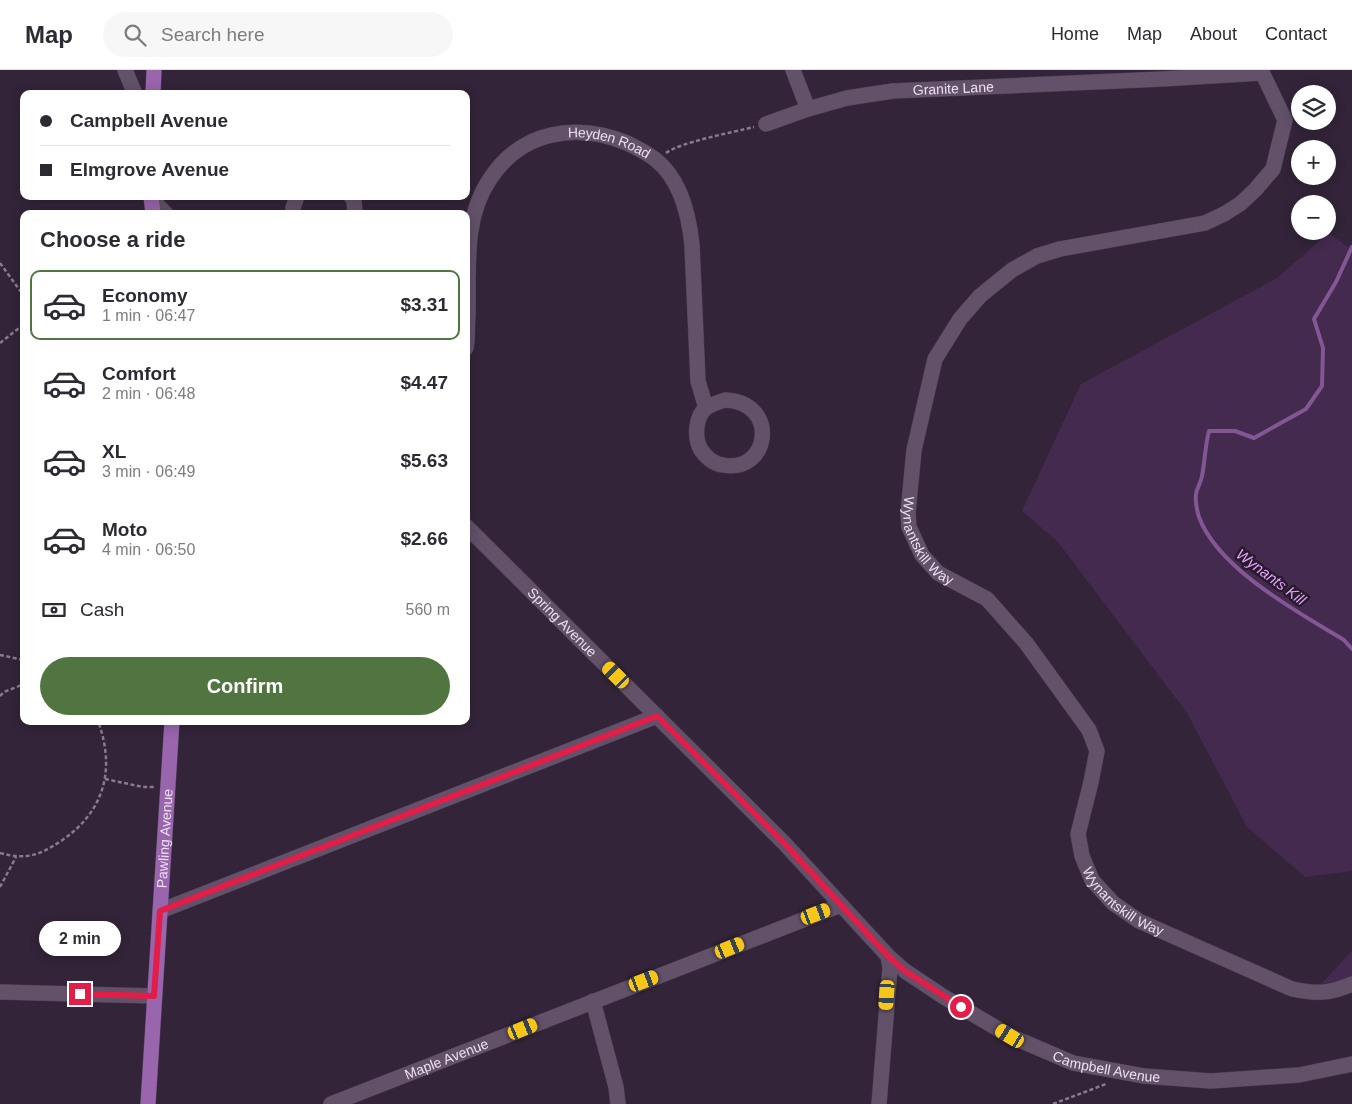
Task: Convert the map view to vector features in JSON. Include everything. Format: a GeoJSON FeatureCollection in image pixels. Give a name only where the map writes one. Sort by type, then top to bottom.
{"type":"FeatureCollection","features":[{"type":"Feature","properties":{"kind":"main road"},"geometry":{"type":"LineString","coordinates":[[153,90],[154,70]]}},
{"type":"Feature","properties":{"kind":"main road","name":"Pawling Avenue"},"geometry":{"type":"LineString","coordinates":[[148,1104],[172,725]]}},
{"type":"Feature","properties":{"kind":"street"},"geometry":{"type":"LineString","coordinates":[[125,70],[133,90]]}},
{"type":"Feature","properties":{"kind":"street"},"geometry":{"type":"LineString","coordinates":[[793,70],[808,109]]}},
{"type":"Feature","properties":{"kind":"street","name":"Granite Lane"},"geometry":{"type":"LineString","coordinates":[[766,124],[847,98],[893,91],[1162,79],[1261,71]]}},
{"type":"Feature","properties":{"kind":"street","name":"Wynantskill Way"},"geometry":{"type":"LineString","coordinates":[[1261,71],[1285,120],[1273,169],[1240,204],[1204,223],[1060,249],[1037,256],[1012,270],[980,296],[960,319],[935,359],[914,450],[908,513],[909,527],[922,555],[938,573],[988,599],[1026,643],[1089,730],[1096,751],[1091,782],[1078,834],[1082,856],[1092,880],[1113,903],[1139,921],[1292,988],[1312,993],[1336,991],[1352,984]]}},
{"type":"Feature","properties":{"kind":"street","name":"Heyden Road"},"geometry":{"type":"LineString","coordinates":[[470,242],[472,220],[479,198],[489,179],[503,162],[519,149],[538,139],[563,132],[586,132],[611,136],[657,160],[674,180],[690,222],[698,381],[706,408]]}},
{"type":"Feature","properties":{"kind":"street"},"geometry":{"type":"LineString","coordinates":[[154,200],[162,210]]}},
{"type":"Feature","properties":{"kind":"street"},"geometry":{"type":"LineString","coordinates":[[725,400],[736,400],[746,404],[755,411],[763,430],[760,446],[751,459],[741,464],[724,466],[709,459],[697,441],[697,430],[706,408],[725,400]]}},
{"type":"Feature","properties":{"kind":"street","name":"Spring Avenue"},"geometry":{"type":"LineString","coordinates":[[470,530],[785,844],[888,956]]}},
{"type":"Feature","properties":{"kind":"street"},"geometry":{"type":"LineString","coordinates":[[160,911],[657,716]]}},
{"type":"Feature","properties":{"kind":"street","name":"Maple Avenue"},"geometry":{"type":"LineString","coordinates":[[331,1104],[842,905]]}},
{"type":"Feature","properties":{"kind":"street"},"geometry":{"type":"LineString","coordinates":[[879,1104],[889,982],[888,956]]}},
{"type":"Feature","properties":{"kind":"street","name":"Campbell Avenue"},"geometry":{"type":"LineString","coordinates":[[888,956],[905,971],[944,997],[1010,1036],[1073,1063],[1144,1076],[1211,1081],[1299,1076],[1352,1064]]}},
{"type":"Feature","properties":{"kind":"street"},"geometry":{"type":"LineString","coordinates":[[0,992],[154,996]]}},
{"type":"Feature","properties":{"kind":"street"},"geometry":{"type":"LineString","coordinates":[[593,1001],[616,1087],[618,1104]]}},
{"type":"Feature","properties":{"kind":"path"},"geometry":{"type":"LineString","coordinates":[[657,160],[671,149],[766,124]]}},
{"type":"Feature","properties":{"kind":"path"},"geometry":{"type":"LineString","coordinates":[[0,263],[20,290]]}},
{"type":"Feature","properties":{"kind":"path"},"geometry":{"type":"LineString","coordinates":[[0,343],[20,327]]}},
{"type":"Feature","properties":{"kind":"path"},"geometry":{"type":"LineString","coordinates":[[0,655],[20,659]]}},
{"type":"Feature","properties":{"kind":"path"},"geometry":{"type":"LineString","coordinates":[[0,696],[4,692],[20,686]]}},
{"type":"Feature","properties":{"kind":"path"},"geometry":{"type":"LineString","coordinates":[[0,853],[16,857],[31,856],[52,847],[86,821],[96,806],[105,779],[106,762],[99,725]]}},
{"type":"Feature","properties":{"kind":"path"},"geometry":{"type":"LineString","coordinates":[[105,779],[143,787]]}},
{"type":"Feature","properties":{"kind":"path"},"geometry":{"type":"LineString","coordinates":[[0,888],[16,857]]}},
{"type":"Feature","properties":{"kind":"path"},"geometry":{"type":"LineString","coordinates":[[1053,1104],[1106,1084]]}},
{"type":"Feature","properties":{"kind":"shaded area"},"geometry":{"type":"Polygon","coordinates":[[[1336,238],[1348,247],[1352,243],[1352,871],[1305,877],[1247,827],[1187,713],[1058,542],[1022,511],[1081,384],[1277,278],[1320,240],[1336,240],[1336,238]]]}},
{"type":"Feature","properties":{"kind":"shaded area"},"geometry":{"type":"Polygon","coordinates":[[[1352,951],[1352,976],[1342,981],[1321,984],[1352,951]]]}},
{"type":"Feature","properties":{"kind":"waterway","name":"Wynants Kill"},"geometry":{"type":"LineString","coordinates":[[1352,247],[1336,282],[1314,319],[1323,348],[1322,386],[1306,409],[1254,438],[1235,431],[1209,431],[1202,476],[1196,496],[1199,517],[1209,536],[1223,554],[1261,588],[1344,640],[1352,649]]}},
{"type":"Feature","properties":{"kind":"route"},"geometry":{"type":"LineString","coordinates":[[80,994],[154,996],[160,911],[657,716],[785,844],[888,956],[905,971],[961,1007]]}}]}
